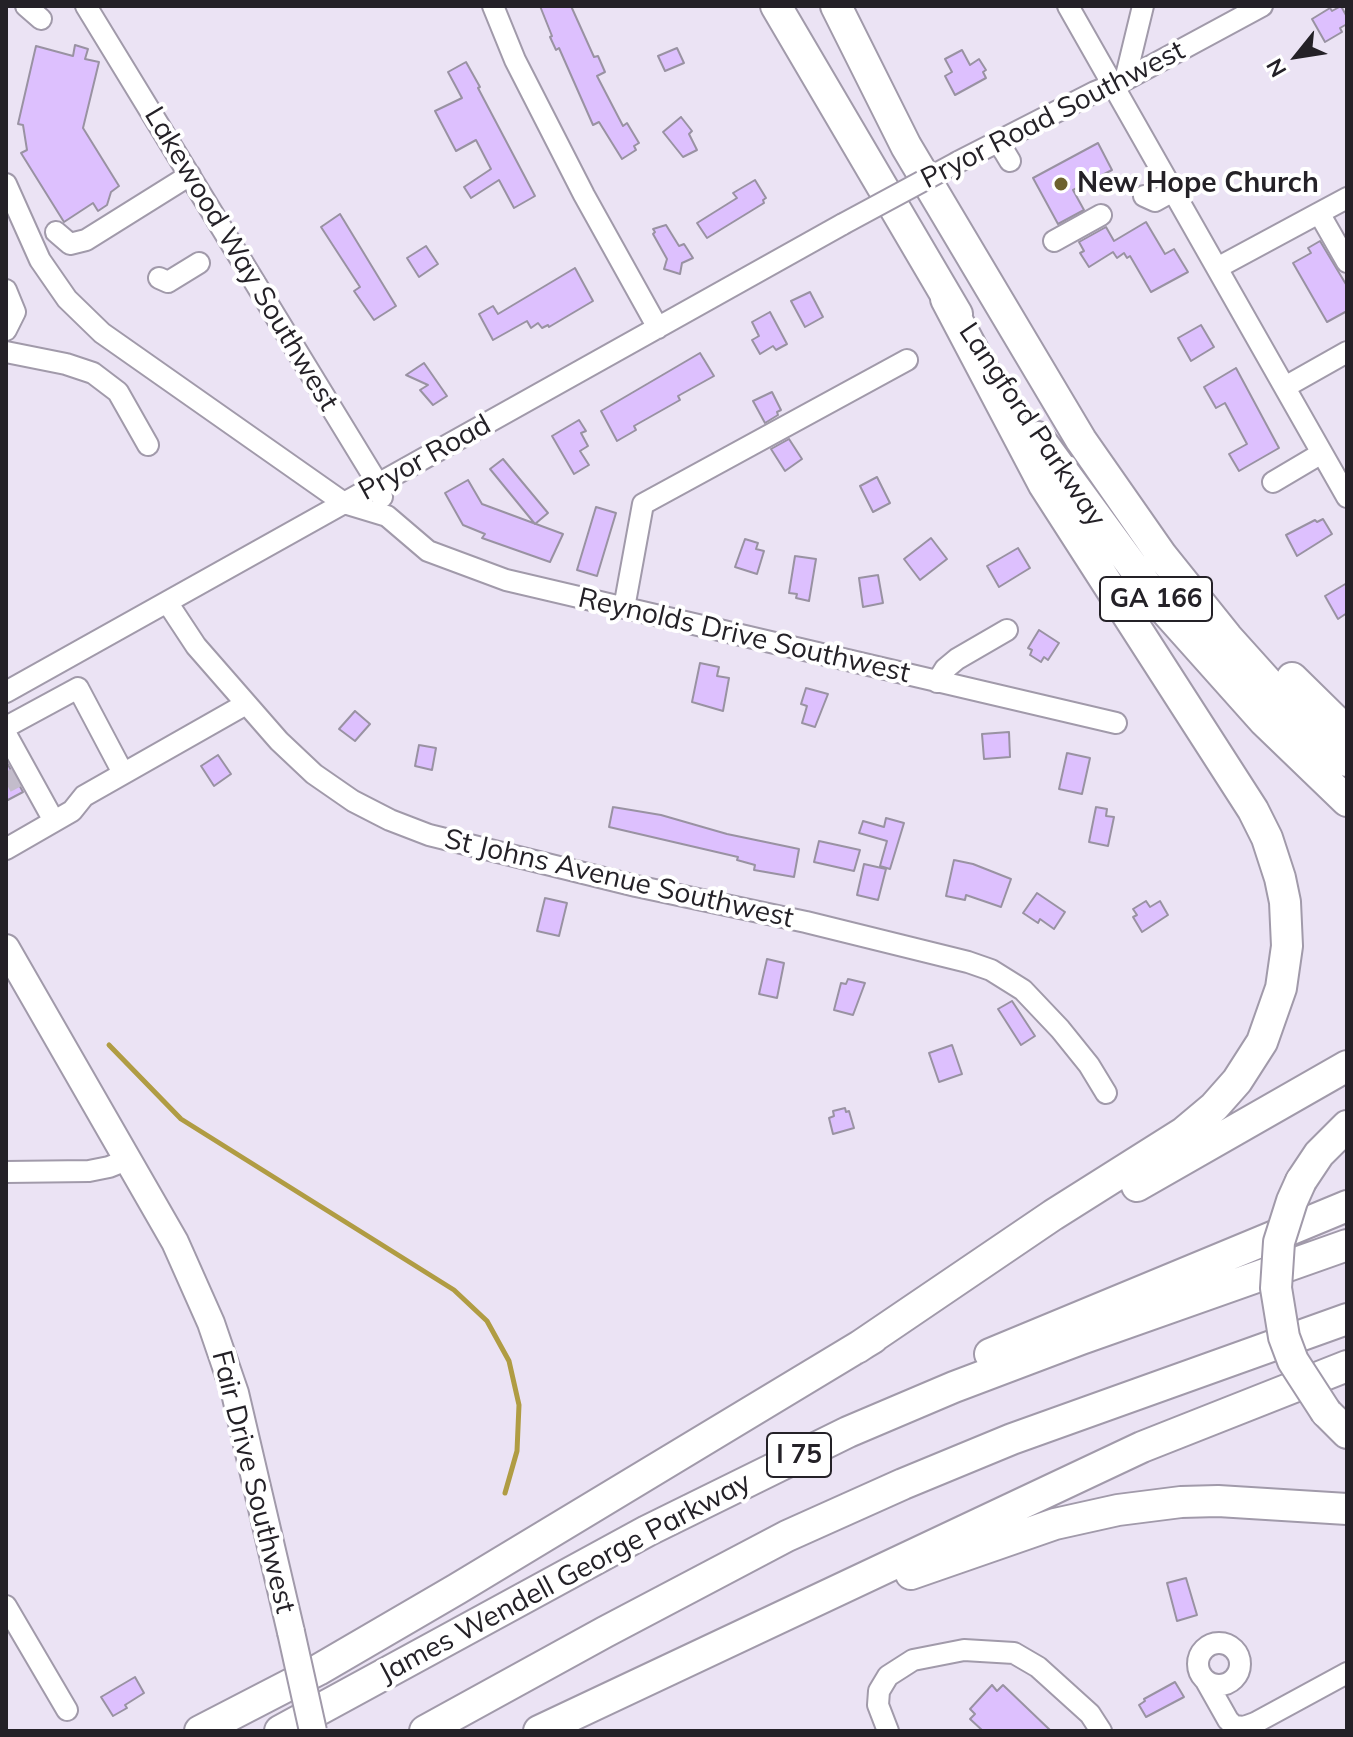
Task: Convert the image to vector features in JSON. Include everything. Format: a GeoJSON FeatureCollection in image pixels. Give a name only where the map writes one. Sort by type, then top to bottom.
{"type":"FeatureCollection","features":[{"type":"Feature","properties":{"kind":"highway","name":"Langford Parkway"},"geometry":{"type":"LineString","coordinates":[[776,6],[946,299],[1062,473],[1164,609],[1264,721],[1347,801]]}},
{"type":"Feature","properties":{"kind":"highway","name":"Langford Parkway"},"geometry":{"type":"LineString","coordinates":[[836,6],[906,146],[1081,440],[1162,556],[1227,637],[1272,687],[1347,761]]}},
{"type":"Feature","properties":{"kind":"highway"},"geometry":{"type":"LineString","coordinates":[[857,1348],[1200,1120],[1237,1081],[1262,1042],[1278,999],[1286,957],[1287,926],[1280,878],[1267,838],[1253,810],[1044,485],[946,299]]}},
{"type":"Feature","properties":{"kind":"highway"},"geometry":{"type":"LineString","coordinates":[[1081,440],[1288,675],[1347,732]]}},
{"type":"Feature","properties":{"kind":"highway"},"geometry":{"type":"LineString","coordinates":[[200,1731],[318,1670],[446,1596],[857,1348],[1347,1066]]}},
{"type":"Feature","properties":{"kind":"highway"},"geometry":{"type":"LineString","coordinates":[[1336,1423],[1293,1361],[1284,1337],[1276,1288],[1279,1242],[1292,1201],[1319,1154],[1347,1126]]}},
{"type":"Feature","properties":{"kind":"highway"},"geometry":{"type":"LineString","coordinates":[[739,1483],[998,1350],[1347,1206]]}},
{"type":"Feature","properties":{"kind":"highway","name":"James Wendell George Parkway"},"geometry":{"type":"LineString","coordinates":[[280,1731],[739,1483],[861,1426],[1081,1339],[1347,1245]]}},
{"type":"Feature","properties":{"kind":"highway","name":"I 75"},"geometry":{"type":"LineString","coordinates":[[425,1731],[773,1544],[888,1491],[1012,1439],[1347,1319]]}},
{"type":"Feature","properties":{"kind":"highway"},"geometry":{"type":"LineString","coordinates":[[539,1731],[1142,1447],[1347,1366]]}},
{"type":"Feature","properties":{"kind":"highway"},"geometry":{"type":"LineString","coordinates":[[784,1617],[1055,1524],[1118,1510],[1218,1501],[1347,1509]]}},
{"type":"Feature","properties":{"kind":"main road","name":"Fair Drive Southwest"},"geometry":{"type":"LineString","coordinates":[[6,948],[180,1251],[216,1337],[235,1393],[313,1731]]}},
{"type":"Feature","properties":{"kind":"street","name":"Lakewood Way Southwest"},"geometry":{"type":"LineString","coordinates":[[86,6],[378,484],[387,516]]}},
{"type":"Feature","properties":{"kind":"street"},"geometry":{"type":"LineString","coordinates":[[493,6],[515,60],[563,155],[658,328]]}},
{"type":"Feature","properties":{"kind":"street"},"geometry":{"type":"LineString","coordinates":[[1068,6],[1119,83],[1173,191],[1347,497]]}},
{"type":"Feature","properties":{"kind":"street"},"geometry":{"type":"LineString","coordinates":[[1119,83],[1143,6]]}},
{"type":"Feature","properties":{"kind":"street","name":"Pryor Road Southwest"},"geometry":{"type":"LineString","coordinates":[[843,224],[1262,6]]}},
{"type":"Feature","properties":{"kind":"street"},"geometry":{"type":"LineString","coordinates":[[998,141],[1010,161]]}},
{"type":"Feature","properties":{"kind":"street"},"geometry":{"type":"LineString","coordinates":[[56,232],[70,244],[86,240],[190,175]]}},
{"type":"Feature","properties":{"kind":"street"},"geometry":{"type":"LineString","coordinates":[[6,184],[40,260],[67,299],[102,333],[344,503],[387,516]]}},
{"type":"Feature","properties":{"kind":"street"},"geometry":{"type":"LineString","coordinates":[[1144,196],[1155,201],[1173,191]]}},
{"type":"Feature","properties":{"kind":"street"},"geometry":{"type":"LineString","coordinates":[[1217,268],[1347,198]]}},
{"type":"Feature","properties":{"kind":"street"},"geometry":{"type":"LineString","coordinates":[[1319,213],[1347,262]]}},
{"type":"Feature","properties":{"kind":"street"},"geometry":{"type":"LineString","coordinates":[[1054,241],[1101,215]]}},
{"type":"Feature","properties":{"kind":"street","name":"Pryor Road"},"geometry":{"type":"LineString","coordinates":[[6,692],[843,224]]}},
{"type":"Feature","properties":{"kind":"street"},"geometry":{"type":"LineString","coordinates":[[159,278],[168,282],[199,263]]}},
{"type":"Feature","properties":{"kind":"street"},"geometry":{"type":"LineString","coordinates":[[6,290],[15,312],[6,330]]}},
{"type":"Feature","properties":{"kind":"street"},"geometry":{"type":"LineString","coordinates":[[6,352],[66,364],[93,373],[118,392],[148,445]]}},
{"type":"Feature","properties":{"kind":"street"},"geometry":{"type":"LineString","coordinates":[[1285,387],[1347,352]]}},
{"type":"Feature","properties":{"kind":"street"},"geometry":{"type":"LineString","coordinates":[[624,608],[643,504],[907,360]]}},
{"type":"Feature","properties":{"kind":"street"},"geometry":{"type":"LineString","coordinates":[[1273,482],[1322,453]]}},
{"type":"Feature","properties":{"kind":"street","name":"Reynolds Drive Southwest"},"geometry":{"type":"LineString","coordinates":[[387,516],[428,551],[506,580],[1116,723]]}},
{"type":"Feature","properties":{"kind":"street","name":"St Johns Avenue Southwest"},"geometry":{"type":"LineString","coordinates":[[167,602],[196,646],[279,741],[314,774],[353,801],[429,835],[636,886],[806,922],[991,970],[1023,990],[1060,1029],[1089,1065],[1106,1093]]}},
{"type":"Feature","properties":{"kind":"street"},"geometry":{"type":"LineString","coordinates":[[937,682],[945,669],[957,659],[1007,630]]}},
{"type":"Feature","properties":{"kind":"street"},"geometry":{"type":"LineString","coordinates":[[6,727],[78,688],[123,773]]}},
{"type":"Feature","properties":{"kind":"street"},"geometry":{"type":"LineString","coordinates":[[9,841],[72,811],[84,796],[246,704]]}},
{"type":"Feature","properties":{"kind":"street"},"geometry":{"type":"LineString","coordinates":[[6,734],[54,821]]}},
{"type":"Feature","properties":{"kind":"street"},"geometry":{"type":"LineString","coordinates":[[6,1172],[89,1171],[129,1159]]}},
{"type":"Feature","properties":{"kind":"street"},"geometry":{"type":"LineString","coordinates":[[6,1606],[67,1710]]}},
{"type":"Feature","properties":{"kind":"street"},"geometry":{"type":"LineString","coordinates":[[888,1731],[878,1705],[879,1691],[888,1676],[913,1660],[964,1650],[1014,1653],[1038,1667],[1090,1714],[1101,1731]]}},
{"type":"Feature","properties":{"kind":"street"},"geometry":{"type":"LineString","coordinates":[[1206,1681],[1228,1720],[1234,1726],[1244,1727],[1347,1673]]}},
{"type":"Feature","properties":{"kind":"building"},"geometry":{"type":"Polygon","coordinates":[[[540,6],[571,6],[594,57],[598,56],[605,72],[597,76],[623,126],[627,123],[639,143],[634,146],[636,150],[622,159],[599,122],[593,125],[559,48],[556,50],[550,37],[540,6]]]}},
{"type":"Feature","properties":{"kind":"building"},"geometry":{"type":"Polygon","coordinates":[[[1341,6],[1347,24],[1340,28],[1342,32],[1325,42],[1312,19],[1330,8],[1332,11],[1341,6]]]}},
{"type":"Feature","properties":{"kind":"building"},"geometry":{"type":"Polygon","coordinates":[[[75,45],[88,49],[85,59],[99,62],[83,128],[119,186],[111,192],[107,205],[98,211],[93,203],[64,222],[21,153],[27,150],[23,125],[18,124],[36,46],[73,56],[75,45]]]}},
{"type":"Feature","properties":{"kind":"building"},"geometry":{"type":"Polygon","coordinates":[[[677,48],[684,63],[665,71],[658,56],[677,48]]]}},
{"type":"Feature","properties":{"kind":"building"},"geometry":{"type":"Polygon","coordinates":[[[962,50],[970,65],[979,59],[986,70],[983,72],[986,78],[955,95],[945,76],[952,72],[945,59],[962,50]]]}},
{"type":"Feature","properties":{"kind":"building"},"geometry":{"type":"Polygon","coordinates":[[[466,62],[535,196],[514,208],[499,180],[471,198],[464,187],[491,169],[476,140],[456,151],[435,111],[462,98],[448,72],[466,62]]]}},
{"type":"Feature","properties":{"kind":"building"},"geometry":{"type":"Polygon","coordinates":[[[681,117],[692,131],[689,134],[697,150],[683,157],[663,132],[681,117]]]}},
{"type":"Feature","properties":{"kind":"building","name":"New Hope Church"},"geometry":{"type":"Polygon","coordinates":[[[1098,143],[1112,170],[1073,190],[1084,210],[1058,224],[1033,178],[1098,143]]]}},
{"type":"Feature","properties":{"kind":"building"},"geometry":{"type":"Polygon","coordinates":[[[755,180],[766,198],[764,203],[707,238],[697,223],[737,198],[733,193],[755,180]]]}},
{"type":"Feature","properties":{"kind":"building"},"geometry":{"type":"Polygon","coordinates":[[[340,214],[396,306],[374,320],[354,291],[360,287],[321,227],[340,214]]]}},
{"type":"Feature","properties":{"kind":"building"},"geometry":{"type":"Polygon","coordinates":[[[1146,222],[1165,254],[1174,249],[1188,272],[1151,292],[1130,256],[1127,258],[1124,253],[1117,258],[1113,252],[1089,267],[1080,253],[1084,251],[1079,242],[1106,227],[1114,241],[1146,222]]]}},
{"type":"Feature","properties":{"kind":"building"},"geometry":{"type":"Polygon","coordinates":[[[666,225],[679,246],[684,244],[693,258],[682,263],[680,274],[664,269],[667,259],[653,234],[653,229],[666,225]]]}},
{"type":"Feature","properties":{"kind":"building"},"geometry":{"type":"Polygon","coordinates":[[[1320,241],[1347,286],[1347,311],[1327,322],[1293,263],[1311,253],[1308,248],[1320,241]]]}},
{"type":"Feature","properties":{"kind":"building"},"geometry":{"type":"Polygon","coordinates":[[[426,246],[438,264],[419,277],[407,258],[426,246]]]}},
{"type":"Feature","properties":{"kind":"building"},"geometry":{"type":"Polygon","coordinates":[[[575,268],[593,301],[549,327],[542,328],[538,323],[531,328],[527,321],[493,340],[479,314],[493,306],[498,314],[575,268]]]}},
{"type":"Feature","properties":{"kind":"building"},"geometry":{"type":"Polygon","coordinates":[[[810,292],[823,317],[805,327],[791,301],[810,292]]]}},
{"type":"Feature","properties":{"kind":"building"},"geometry":{"type":"Polygon","coordinates":[[[770,312],[787,344],[776,350],[773,346],[760,354],[752,340],[759,336],[752,322],[770,312]]]}},
{"type":"Feature","properties":{"kind":"building"},"geometry":{"type":"Polygon","coordinates":[[[1201,325],[1214,347],[1191,361],[1178,338],[1201,325]]]}},
{"type":"Feature","properties":{"kind":"building"},"geometry":{"type":"Polygon","coordinates":[[[700,353],[714,376],[678,396],[680,400],[634,426],[636,430],[617,441],[601,411],[700,353]]]}},
{"type":"Feature","properties":{"kind":"building"},"geometry":{"type":"Polygon","coordinates":[[[424,363],[447,396],[433,405],[420,390],[428,385],[406,375],[424,363]]]}},
{"type":"Feature","properties":{"kind":"building"},"geometry":{"type":"Polygon","coordinates":[[[1236,368],[1279,448],[1239,471],[1229,454],[1247,444],[1225,403],[1216,408],[1204,387],[1236,368]]]}},
{"type":"Feature","properties":{"kind":"building"},"geometry":{"type":"Polygon","coordinates":[[[772,392],[781,410],[765,423],[753,401],[772,392]]]}},
{"type":"Feature","properties":{"kind":"building"},"geometry":{"type":"Polygon","coordinates":[[[579,420],[586,431],[581,433],[588,446],[580,451],[589,465],[574,474],[552,436],[579,420]]]}},
{"type":"Feature","properties":{"kind":"building"},"geometry":{"type":"Polygon","coordinates":[[[789,439],[802,459],[785,471],[771,449],[789,439]]]}},
{"type":"Feature","properties":{"kind":"building"},"geometry":{"type":"Polygon","coordinates":[[[503,459],[548,513],[535,524],[490,469],[503,459]]]}},
{"type":"Feature","properties":{"kind":"building"},"geometry":{"type":"Polygon","coordinates":[[[877,477],[890,503],[873,512],[860,486],[877,477]]]}},
{"type":"Feature","properties":{"kind":"building"},"geometry":{"type":"Polygon","coordinates":[[[468,480],[482,504],[563,534],[550,562],[482,538],[485,534],[463,525],[445,493],[468,480]]]}},
{"type":"Feature","properties":{"kind":"building"},"geometry":{"type":"Polygon","coordinates":[[[596,507],[616,513],[597,576],[577,570],[596,507]]]}},
{"type":"Feature","properties":{"kind":"building"},"geometry":{"type":"Polygon","coordinates":[[[1323,519],[1332,534],[1297,556],[1286,535],[1323,519]]]}},
{"type":"Feature","properties":{"kind":"building"},"geometry":{"type":"Polygon","coordinates":[[[931,538],[947,559],[920,580],[904,559],[931,538]]]}},
{"type":"Feature","properties":{"kind":"building"},"geometry":{"type":"Polygon","coordinates":[[[745,539],[758,543],[756,549],[764,551],[757,574],[735,567],[745,539]]]}},
{"type":"Feature","properties":{"kind":"building"},"geometry":{"type":"Polygon","coordinates":[[[1018,548],[1030,568],[999,587],[987,566],[1018,548]]]}},
{"type":"Feature","properties":{"kind":"building"},"geometry":{"type":"Polygon","coordinates":[[[795,556],[816,559],[809,601],[789,593],[795,556]]]}},
{"type":"Feature","properties":{"kind":"building"},"geometry":{"type":"Polygon","coordinates":[[[878,575],[883,603],[863,607],[859,578],[878,575]]]}},
{"type":"Feature","properties":{"kind":"building"},"geometry":{"type":"Polygon","coordinates":[[[1347,583],[1347,613],[1338,619],[1325,596],[1347,583]]]}},
{"type":"Feature","properties":{"kind":"building"},"geometry":{"type":"Polygon","coordinates":[[[1039,630],[1059,643],[1048,660],[1044,657],[1041,662],[1030,655],[1032,650],[1028,648],[1039,630]]]}},
{"type":"Feature","properties":{"kind":"building"},"geometry":{"type":"Polygon","coordinates":[[[700,663],[719,667],[717,676],[729,678],[723,711],[692,702],[700,663]]]}},
{"type":"Feature","properties":{"kind":"building"},"geometry":{"type":"Polygon","coordinates":[[[806,688],[828,694],[815,727],[802,723],[807,706],[801,704],[806,688]]]}},
{"type":"Feature","properties":{"kind":"building"},"geometry":{"type":"Polygon","coordinates":[[[355,711],[370,724],[355,741],[339,729],[355,711]]]}},
{"type":"Feature","properties":{"kind":"building"},"geometry":{"type":"Polygon","coordinates":[[[1009,732],[1010,757],[984,759],[982,734],[1009,732]]]}},
{"type":"Feature","properties":{"kind":"building"},"geometry":{"type":"Polygon","coordinates":[[[419,745],[436,748],[432,770],[415,766],[419,745]]]}},
{"type":"Feature","properties":{"kind":"building"},"geometry":{"type":"Polygon","coordinates":[[[1067,753],[1090,758],[1082,794],[1059,789],[1067,753]]]}},
{"type":"Feature","properties":{"kind":"building"},"geometry":{"type":"Polygon","coordinates":[[[218,755],[231,774],[214,786],[201,766],[218,755]]]}},
{"type":"Feature","properties":{"kind":"building"},"geometry":{"type":"Polygon","coordinates":[[[6,761],[23,792],[6,801],[6,761]]]}},
{"type":"Feature","properties":{"kind":"building"},"geometry":{"type":"Polygon","coordinates":[[[613,807],[661,815],[727,834],[799,849],[794,877],[754,870],[755,865],[737,860],[738,857],[609,827],[613,807]]]}},
{"type":"Feature","properties":{"kind":"building"},"geometry":{"type":"Polygon","coordinates":[[[1096,807],[1107,809],[1106,816],[1114,817],[1108,846],[1089,842],[1096,807]]]}},
{"type":"Feature","properties":{"kind":"building"},"geometry":{"type":"Polygon","coordinates":[[[886,818],[904,823],[890,869],[880,866],[887,841],[859,833],[863,821],[884,827],[886,818]]]}},
{"type":"Feature","properties":{"kind":"building"},"geometry":{"type":"Polygon","coordinates":[[[819,841],[860,850],[854,871],[814,862],[819,841]]]}},
{"type":"Feature","properties":{"kind":"building"},"geometry":{"type":"Polygon","coordinates":[[[954,860],[1011,879],[1001,907],[966,895],[965,900],[946,896],[954,860]]]}},
{"type":"Feature","properties":{"kind":"building"},"geometry":{"type":"Polygon","coordinates":[[[864,864],[886,869],[878,900],[857,895],[864,864]]]}},
{"type":"Feature","properties":{"kind":"building"},"geometry":{"type":"Polygon","coordinates":[[[1037,893],[1065,912],[1054,929],[1040,919],[1038,923],[1023,913],[1037,893]]]}},
{"type":"Feature","properties":{"kind":"building"},"geometry":{"type":"Polygon","coordinates":[[[545,898],[567,903],[559,936],[537,931],[545,898]]]}},
{"type":"Feature","properties":{"kind":"building"},"geometry":{"type":"Polygon","coordinates":[[[1146,901],[1150,907],[1160,901],[1168,915],[1142,932],[1133,917],[1137,915],[1133,909],[1146,901]]]}},
{"type":"Feature","properties":{"kind":"building"},"geometry":{"type":"Polygon","coordinates":[[[767,959],[784,963],[777,998],[759,994],[767,959]]]}},
{"type":"Feature","properties":{"kind":"building"},"geometry":{"type":"Polygon","coordinates":[[[848,979],[865,983],[853,1015],[834,1010],[841,983],[846,984],[848,979]]]}},
{"type":"Feature","properties":{"kind":"building"},"geometry":{"type":"Polygon","coordinates":[[[1012,1001],[1035,1036],[1021,1045],[998,1009],[1012,1001]]]}},
{"type":"Feature","properties":{"kind":"building"},"geometry":{"type":"Polygon","coordinates":[[[952,1045],[962,1074],[939,1082],[929,1053],[952,1045]]]}},
{"type":"Feature","properties":{"kind":"building"},"geometry":{"type":"Polygon","coordinates":[[[845,1108],[846,1112],[849,1111],[854,1128],[833,1134],[829,1118],[834,1116],[833,1111],[845,1108]]]}},
{"type":"Feature","properties":{"kind":"building"},"geometry":{"type":"Polygon","coordinates":[[[1186,1578],[1197,1615],[1177,1621],[1167,1583],[1186,1578]]]}},
{"type":"Feature","properties":{"kind":"building"},"geometry":{"type":"Polygon","coordinates":[[[135,1677],[144,1693],[113,1716],[101,1697],[135,1677]]]}},
{"type":"Feature","properties":{"kind":"building"},"geometry":{"type":"Polygon","coordinates":[[[1175,1682],[1184,1697],[1146,1717],[1139,1705],[1175,1682]]]}},
{"type":"Feature","properties":{"kind":"building"},"geometry":{"type":"Polygon","coordinates":[[[992,1685],[997,1691],[1003,1685],[1051,1731],[983,1731],[970,1719],[975,1714],[970,1709],[992,1685]]]}},
{"type":"Feature","properties":{"kind":"waterway"},"geometry":{"type":"LineString","coordinates":[[109,1045],[181,1119],[454,1290],[487,1321],[509,1361],[519,1405],[517,1451],[505,1493]]}},
{"type":"Feature","properties":{"kind":"tunnel"},"geometry":{"type":"LineString","coordinates":[[6,783],[27,772]]}},
{"type":"Feature","properties":{"kind":"place","name":"New Hope Church"},"geometry":{"type":"Point","coordinates":[1061,184]}}]}
